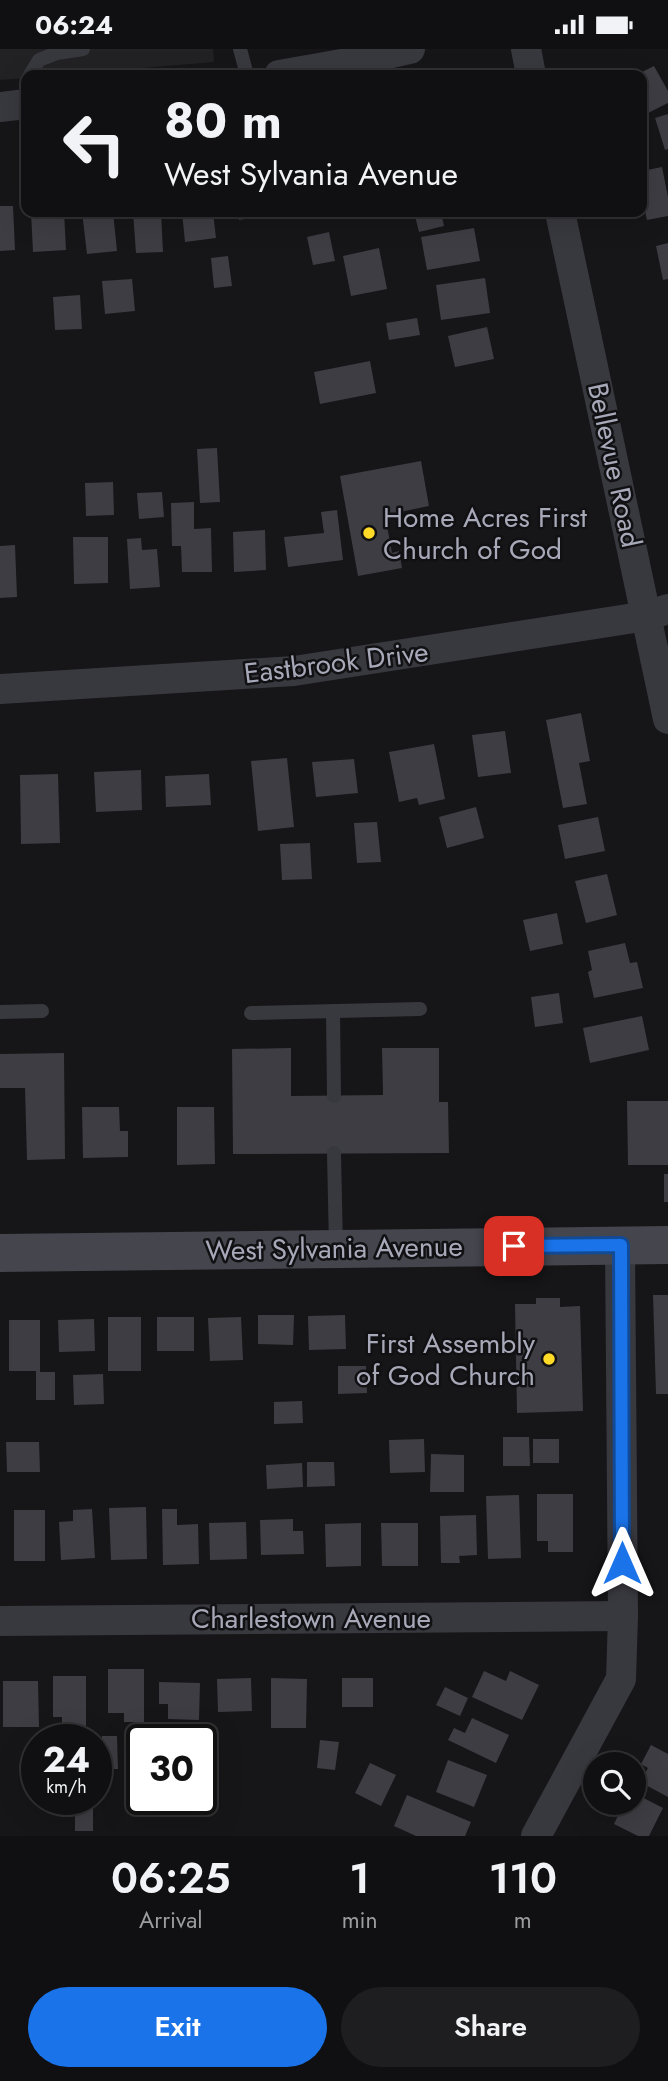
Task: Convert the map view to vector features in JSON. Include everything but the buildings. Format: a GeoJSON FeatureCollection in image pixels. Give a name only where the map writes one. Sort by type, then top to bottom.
{"type":"FeatureCollection","features":[{"type":"Feature","properties":{"kind":"main road","name":"West Sylvania Avenue"},"geometry":{"type":"LineString","coordinates":[[0,1253],[668,1245]]}},
{"type":"Feature","properties":{"kind":"street"},"geometry":{"type":"LineString","coordinates":[[307,70],[411,49]]}},
{"type":"Feature","properties":{"kind":"street"},"geometry":{"type":"LineString","coordinates":[[526,49],[530,70]]}},
{"type":"Feature","properties":{"kind":"street"},"geometry":{"type":"LineString","coordinates":[[0,107],[21,105]]}},
{"type":"Feature","properties":{"kind":"street","name":"Bellevue Road"},"geometry":{"type":"LineString","coordinates":[[562,217],[657,613],[668,719]]}},
{"type":"Feature","properties":{"kind":"street","name":"Eastbrook Drive"},"geometry":{"type":"LineString","coordinates":[[0,689],[294,671],[657,613]]}},
{"type":"Feature","properties":{"kind":"street"},"geometry":{"type":"LineString","coordinates":[[536,1836],[621,1679],[621,1245]]}},
{"type":"Feature","properties":{"kind":"street","name":"Charlestown Avenue"},"geometry":{"type":"LineString","coordinates":[[0,1621],[622,1616]]}},
{"type":"Feature","properties":{"kind":"lane"},"geometry":{"type":"LineString","coordinates":[[33,70],[39,60],[57,53],[83,49]]}},
{"type":"Feature","properties":{"kind":"lane"},"geometry":{"type":"LineString","coordinates":[[240,49],[246,70]]}},
{"type":"Feature","properties":{"kind":"lane"},"geometry":{"type":"LineString","coordinates":[[251,1013],[420,1009]]}},
{"type":"Feature","properties":{"kind":"lane"},"geometry":{"type":"LineString","coordinates":[[0,1012],[42,1011]]}},
{"type":"Feature","properties":{"kind":"lane"},"geometry":{"type":"LineString","coordinates":[[333,1011],[334,1095]]}},
{"type":"Feature","properties":{"kind":"lane"},"geometry":{"type":"LineString","coordinates":[[334,1153],[336,1248]]}},
{"type":"Feature","properties":{"kind":"shaded area"},"geometry":{"type":"Polygon","coordinates":[[[0,49],[213,49],[214,62],[117,70],[21,70],[21,78],[0,80],[0,49]]]}},
{"type":"Feature","properties":{"kind":"place","name":"Home Acres First Church of God"},"geometry":{"type":"Point","coordinates":[369,533]}},
{"type":"Feature","properties":{"kind":"place","name":"First Assembly of God Church"},"geometry":{"type":"Point","coordinates":[549,1359]}},
{"type":"Feature","properties":{"kind":"route"},"geometry":{"type":"LineString","coordinates":[[514,1246],[621,1245],[622,1563]]}}]}
